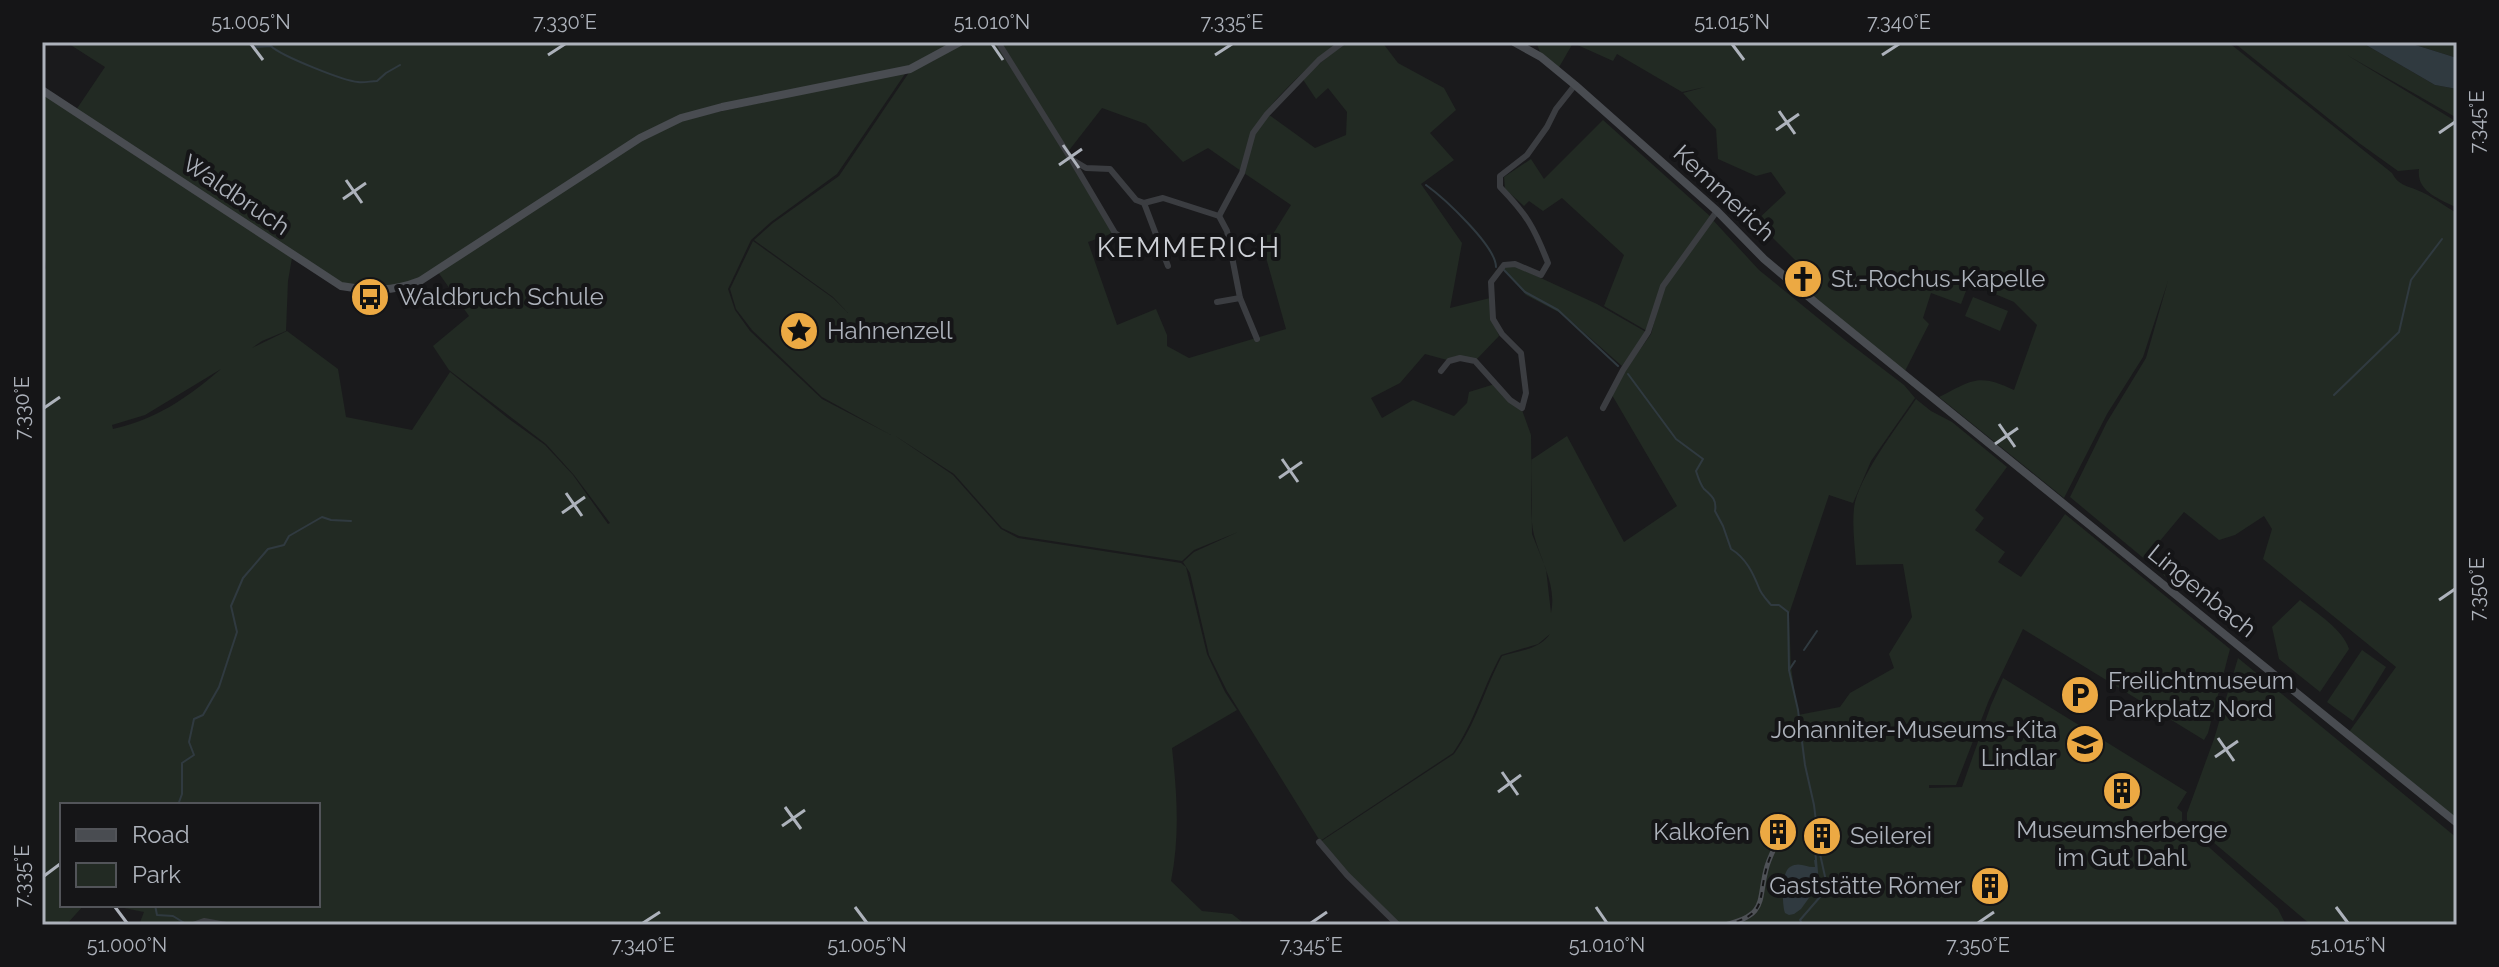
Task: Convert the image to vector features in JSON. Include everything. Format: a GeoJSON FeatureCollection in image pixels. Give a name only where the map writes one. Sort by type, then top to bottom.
{"type":"FeatureCollection","features":[{"type":"Feature","properties":{"kind":"street","name":"Waldbruch"},"geometry":{"type":"LineString","coordinates":[[42,90],[341,286],[371,291],[396,290],[420,281],[640,138],[681,118],[910,69],[960,42]]}},
{"type":"Feature","properties":{"kind":"street"},"geometry":{"type":"LineString","coordinates":[[998,42],[1115,233],[1130,243]]}},
{"type":"Feature","properties":{"kind":"street"},"geometry":{"type":"LineString","coordinates":[[1219,216],[1242,173],[1253,133],[1319,60],[1343,42]]}},
{"type":"Feature","properties":{"kind":"street","name":"Kemmerich"},"geometry":{"type":"LineString","coordinates":[[1514,42],[1541,57],[1575,85],[1717,211],[1764,259],[1922,388]]}},
{"type":"Feature","properties":{"kind":"street"},"geometry":{"type":"LineString","coordinates":[[1441,371],[1449,361],[1460,358],[1475,361],[1510,400],[1522,408],[1526,393],[1521,353],[1502,334],[1493,319],[1491,282],[1504,265],[1515,264],[1541,275],[1548,263],[1534,227],[1500,187],[1500,176],[1527,155],[1575,85]]}},
{"type":"Feature","properties":{"kind":"street"},"geometry":{"type":"LineString","coordinates":[[1071,159],[1086,168],[1110,169],[1136,200],[1144,203],[1163,198],[1219,216],[1227,231],[1240,298],[1257,339]]}},
{"type":"Feature","properties":{"kind":"street"},"geometry":{"type":"LineString","coordinates":[[1144,203],[1168,266]]}},
{"type":"Feature","properties":{"kind":"street"},"geometry":{"type":"LineString","coordinates":[[1603,408],[1648,332],[1663,286],[1717,211]]}},
{"type":"Feature","properties":{"kind":"street"},"geometry":{"type":"LineString","coordinates":[[1217,302],[1240,298]]}},
{"type":"Feature","properties":{"kind":"street","name":"Lingenbach"},"geometry":{"type":"LineString","coordinates":[[1922,388],[2457,823]]}},
{"type":"Feature","properties":{"kind":"street"},"geometry":{"type":"LineString","coordinates":[[1319,842],[1347,875],[1398,925]]}},
{"type":"Feature","properties":{"kind":"street"},"geometry":{"type":"LineString","coordinates":[[193,925],[204,921],[226,925]]}},
{"type":"Feature","properties":{"kind":"green space"},"geometry":{"type":"Polygon","coordinates":[[[66,42],[947,42],[951,45],[909,66],[680,116],[419,279],[400,285],[371,287],[341,284],[76,110],[105,67],[66,42]]]}},
{"type":"Feature","properties":{"kind":"green space"},"geometry":{"type":"Polygon","coordinates":[[[964,42],[995,42],[1057,139],[999,42],[1339,42],[1266,111],[1251,134],[1241,171],[1208,148],[1183,162],[1146,124],[1102,108],[1067,153],[1113,233],[1088,242],[1117,325],[1156,309],[1167,335],[1167,346],[1189,358],[1286,329],[1260,236],[1273,234],[1291,205],[1244,173],[1254,134],[1268,114],[1315,148],[1346,135],[1347,112],[1328,88],[1316,99],[1302,78],[1346,42],[1382,42],[1398,63],[1444,88],[1456,110],[1430,133],[1454,160],[1421,184],[1462,243],[1450,308],[1490,298],[1492,318],[1499,336],[1476,360],[1460,357],[1447,360],[1425,354],[1400,383],[1371,398],[1382,418],[1413,400],[1454,416],[1467,403],[1469,392],[1495,384],[1522,410],[1531,435],[1531,460],[1567,436],[1624,542],[1677,506],[1612,395],[1651,334],[1664,286],[1712,219],[1759,270],[1904,385],[1915,398],[1871,461],[1853,503],[1829,495],[1789,614],[1791,667],[1798,715],[1840,707],[1850,693],[1894,668],[1889,654],[1912,617],[1903,564],[1856,565],[1854,508],[1871,467],[1916,399],[1952,422],[2007,467],[1975,510],[1984,518],[1975,530],[2005,552],[1998,562],[2021,577],[2065,514],[2230,649],[2204,740],[2023,629],[1989,700],[1956,785],[1929,785],[1929,788],[1962,787],[2003,678],[2187,792],[2177,808],[2182,812],[2182,823],[2278,909],[2286,925],[1400,925],[1348,875],[1320,842],[1454,754],[1468,731],[1502,656],[1535,646],[1546,639],[1550,634],[1538,644],[1501,655],[1467,730],[1453,753],[1320,841],[1227,691],[1209,655],[1190,573],[1183,562],[1194,552],[1238,532],[1194,550],[1182,561],[1019,536],[1002,528],[954,474],[894,435],[953,475],[1001,529],[1018,538],[1181,563],[1186,567],[1207,654],[1237,710],[1172,748],[1177,815],[1171,881],[1202,911],[1232,914],[1246,925],[229,925],[222,921],[139,925],[144,912],[119,907],[320,907],[320,803],[60,803],[60,907],[82,907],[66,925],[42,925],[42,275],[46,268],[42,235],[42,93],[292,258],[286,331],[252,348],[287,331],[338,369],[346,417],[412,430],[450,372],[545,445],[573,475],[608,524],[574,475],[546,444],[449,370],[433,346],[469,316],[438,272],[641,140],[681,120],[907,71],[837,174],[751,240],[728,289],[735,310],[750,331],[822,399],[891,435],[822,397],[752,330],[736,309],[730,289],[753,241],[833,298],[848,313],[833,297],[754,240],[839,176],[910,71],[964,42]],[[221,369],[145,415],[112,425],[113,429],[158,413],[221,369]],[[1546,570],[1551,613],[1552,593],[1546,570]]]}},
{"type":"Feature","properties":{"kind":"green space"},"geometry":{"type":"Polygon","coordinates":[[[1536,42],[2228,42],[2392,173],[2400,183],[2457,213],[2457,820],[2349,732],[2396,667],[2263,559],[2272,529],[2264,516],[2235,535],[2219,540],[2184,512],[2149,554],[2180,582],[2177,586],[2070,497],[2107,422],[2146,358],[2168,281],[2143,357],[2107,414],[2064,498],[1939,397],[1960,386],[1983,380],[2014,390],[2037,325],[2014,302],[1969,283],[1961,304],[1931,293],[1923,318],[1929,324],[1905,371],[1806,292],[1817,272],[1807,261],[1799,264],[1756,221],[1786,193],[1771,172],[1756,176],[1718,159],[1716,129],[1683,93],[1705,87],[1682,92],[1617,54],[1613,61],[1573,43],[1558,69],[1542,57],[1536,42]]]}},
{"type":"Feature","properties":{"kind":"green space"},"geometry":{"type":"Polygon","coordinates":[[[2233,42],[2361,42],[2435,85],[2457,89],[2457,118],[2347,55],[2457,122],[2457,208],[2425,189],[2419,169],[2398,171],[2233,42]]]}},
{"type":"Feature","properties":{"kind":"green space"},"geometry":{"type":"Polygon","coordinates":[[[2406,42],[2457,42],[2457,58],[2406,42]]]}},
{"type":"Feature","properties":{"kind":"green space"},"geometry":{"type":"Polygon","coordinates":[[[1603,120],[1711,217],[1670,273],[1647,331],[1604,306],[1624,255],[1562,198],[1543,211],[1529,201],[1524,206],[1505,189],[1504,177],[1531,159],[1544,179],[1603,120]]]}},
{"type":"Feature","properties":{"kind":"green space"},"geometry":{"type":"Polygon","coordinates":[[[1515,266],[1597,304],[1646,332],[1622,366],[1564,315],[1526,295],[1502,268],[1515,266]]]}},
{"type":"Feature","properties":{"kind":"green space"},"geometry":{"type":"Polygon","coordinates":[[[1973,297],[2008,311],[2000,331],[1965,316],[1973,297]]]}},
{"type":"Feature","properties":{"kind":"green space"},"geometry":{"type":"Polygon","coordinates":[[[2300,600],[2335,628],[2349,649],[2320,692],[2279,659],[2272,627],[2300,600]]]}},
{"type":"Feature","properties":{"kind":"green space"},"geometry":{"type":"Polygon","coordinates":[[[2362,650],[2386,667],[2353,721],[2327,702],[2362,650]]]}},
{"type":"Feature","properties":{"kind":"green space"},"geometry":{"type":"Polygon","coordinates":[[[2238,658],[2457,838],[2457,925],[2311,925],[2187,820],[2238,658]]]}},
{"type":"Feature","properties":{"kind":"shaded area"},"geometry":{"type":"Polygon","coordinates":[[[2361,42],[2406,42],[2457,58],[2457,89],[2435,85],[2361,42]]]}},
{"type":"Feature","properties":{"kind":"shaded area"},"geometry":{"type":"Polygon","coordinates":[[[1814,860],[1817,860],[1819,884],[1801,909],[1794,914],[1785,913],[1783,888],[1787,870],[1797,865],[1815,867],[1814,860]]]}},
{"type":"Feature","properties":{"kind":"waterway"},"geometry":{"type":"LineString","coordinates":[[245,42],[254,47],[271,46],[313,67],[358,82],[377,81],[400,65]]}},
{"type":"Feature","properties":{"kind":"waterway"},"geometry":{"type":"LineString","coordinates":[[2448,42],[2457,45]]}},
{"type":"Feature","properties":{"kind":"waterway"},"geometry":{"type":"LineString","coordinates":[[1426,185],[1479,235],[1494,258],[1496,267]]}},
{"type":"Feature","properties":{"kind":"waterway"},"geometry":{"type":"LineString","coordinates":[[2334,395],[2399,332],[2411,280],[2442,239]]}},
{"type":"Feature","properties":{"kind":"waterway"},"geometry":{"type":"LineString","coordinates":[[1504,270],[1525,292],[1558,310],[1618,366]]}},
{"type":"Feature","properties":{"kind":"waterway"},"geometry":{"type":"LineString","coordinates":[[1628,374],[1676,439],[1703,459],[1696,471],[1703,487],[1715,501],[1715,511],[1731,549],[1745,561],[1771,605],[1779,605],[1788,612],[1789,670]]}},
{"type":"Feature","properties":{"kind":"waterway"},"geometry":{"type":"LineString","coordinates":[[179,803],[182,794],[182,763],[194,755],[189,742],[194,719],[203,715],[219,687],[237,632],[231,606],[243,578],[268,549],[284,545],[289,536],[322,517],[351,521]]}},
{"type":"Feature","properties":{"kind":"waterway"},"geometry":{"type":"LineString","coordinates":[[1804,650],[1817,631]]}},
{"type":"Feature","properties":{"kind":"waterway"},"geometry":{"type":"LineString","coordinates":[[1795,661],[1789,670],[1826,881],[1826,890],[1800,920],[1803,925]]}},
{"type":"Feature","properties":{"kind":"waterway"},"geometry":{"type":"LineString","coordinates":[[1815,827],[1816,860]]}},
{"type":"Feature","properties":{"kind":"waterway"},"geometry":{"type":"LineString","coordinates":[[155,907],[157,915],[173,916],[186,924]]}},
{"type":"Feature","properties":{"kind":"railway"},"geometry":{"type":"LineString","coordinates":[[1725,925],[1755,911],[1769,860],[1789,820]]}},
{"type":"Feature","properties":{"kind":"place","name":"St.-Rochus-Kapelle"},"geometry":{"type":"Point","coordinates":[1803,279]}},
{"type":"Feature","properties":{"kind":"place","name":"Waldbruch Schule"},"geometry":{"type":"Point","coordinates":[370,297]}},
{"type":"Feature","properties":{"kind":"place","name":"Hahnenzell"},"geometry":{"type":"Point","coordinates":[799,331]}},
{"type":"Feature","properties":{"kind":"place","name":"Freilichtmuseum Parkplatz Nord"},"geometry":{"type":"Point","coordinates":[2080,695]}},
{"type":"Feature","properties":{"kind":"place","name":"Johanniter-Museums-Kita Lindlar"},"geometry":{"type":"Point","coordinates":[2085,744]}},
{"type":"Feature","properties":{"kind":"place","name":"Museumsherberge im Gut Dahl"},"geometry":{"type":"Point","coordinates":[2122,791]}},
{"type":"Feature","properties":{"kind":"place","name":"Kalkofen"},"geometry":{"type":"Point","coordinates":[1778,832]}},
{"type":"Feature","properties":{"kind":"place","name":"Seilerei"},"geometry":{"type":"Point","coordinates":[1822,836]}},
{"type":"Feature","properties":{"kind":"place","name":"Gaststätte Römer"},"geometry":{"type":"Point","coordinates":[1990,886]}},
{"type":"Feature","properties":{"kind":"district","name":"KEMMERICH"},"geometry":{"type":"Point","coordinates":[1189,247]}}]}
